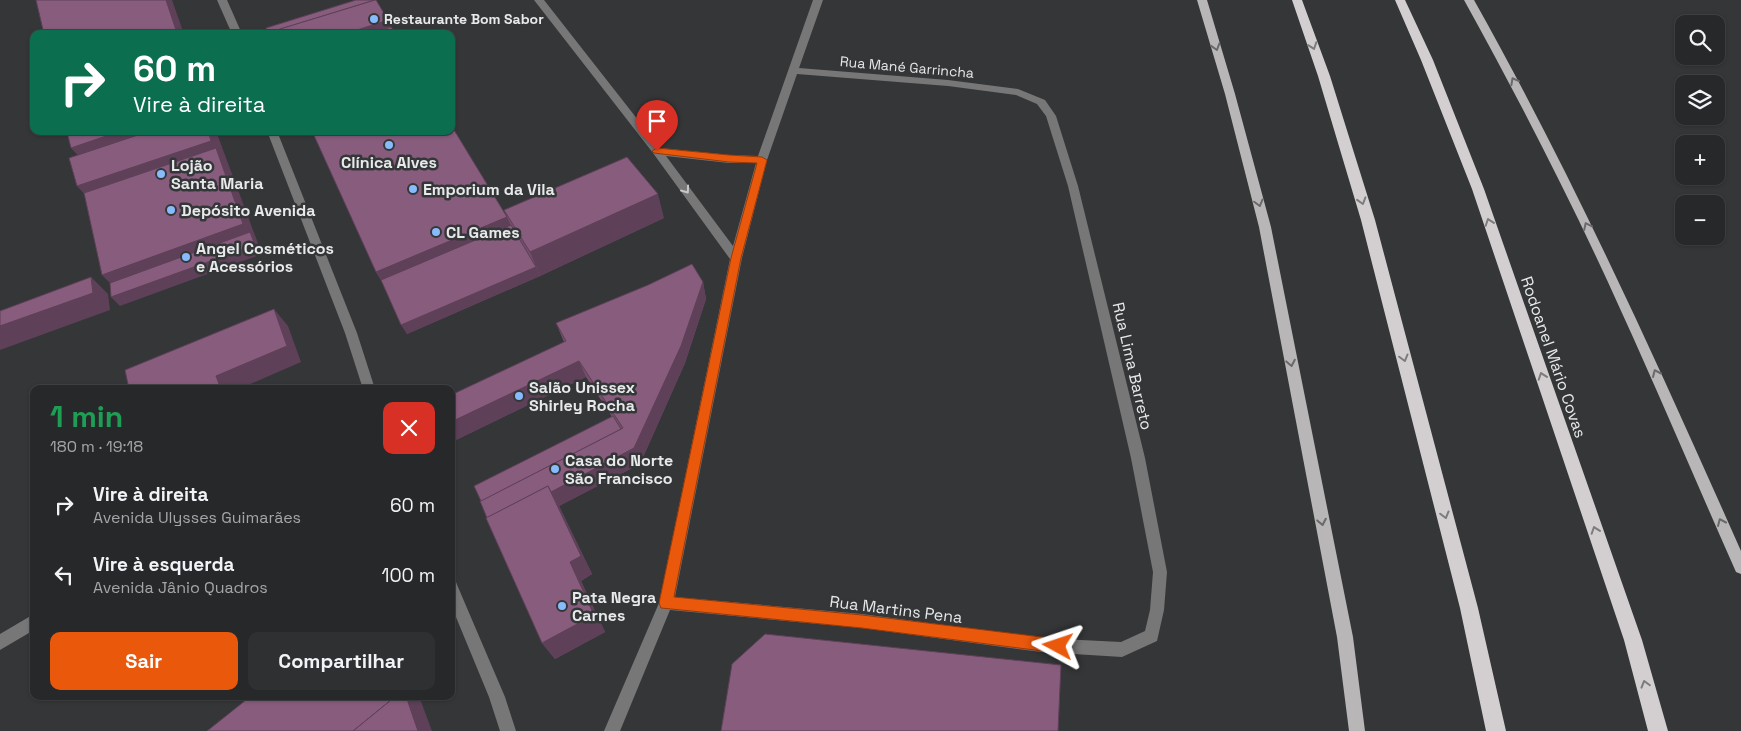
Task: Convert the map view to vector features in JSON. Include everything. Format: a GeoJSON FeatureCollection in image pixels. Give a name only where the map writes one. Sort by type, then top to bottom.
{"type":"FeatureCollection","features":[{"type":"Feature","properties":{"kind":"highway"},"geometry":{"type":"LineString","coordinates":[[1297,0],[1324,76],[1368,220],[1469,608],[1496,731]]}},
{"type":"Feature","properties":{"kind":"highway","name":"Rodoanel Mário Covas"},"geometry":{"type":"LineString","coordinates":[[1400,0],[1427,60],[1478,189],[1633,640],[1658,731]]}},
{"type":"Feature","properties":{"kind":"main road"},"geometry":{"type":"LineString","coordinates":[[1202,0],[1230,94],[1265,227],[1345,638],[1357,731]]}},
{"type":"Feature","properties":{"kind":"main road"},"geometry":{"type":"LineString","coordinates":[[1470,0],[1534,118],[1590,232],[1656,372],[1741,567]]}},
{"type":"Feature","properties":{"kind":"street"},"geometry":{"type":"LineString","coordinates":[[222,0],[235,30]]}},
{"type":"Feature","properties":{"kind":"street"},"geometry":{"type":"LineString","coordinates":[[539,0],[657,151],[736,258]]}},
{"type":"Feature","properties":{"kind":"street"},"geometry":{"type":"LineString","coordinates":[[612,731],[666,603],[736,258],[762,160],[818,0]]}},
{"type":"Feature","properties":{"kind":"street","name":"Rua Mané Garrincha"},"geometry":{"type":"LineString","coordinates":[[793,72],[948,83],[1018,92]]}},
{"type":"Feature","properties":{"kind":"street","name":"Rua Lima Barreto"},"geometry":{"type":"LineString","coordinates":[[1018,92],[1041,102],[1050,116],[1073,186],[1138,458],[1160,572],[1157,610],[1152,636],[1122,650]]}},
{"type":"Feature","properties":{"kind":"street"},"geometry":{"type":"LineString","coordinates":[[274,135],[352,333],[368,385]]}},
{"type":"Feature","properties":{"kind":"street"},"geometry":{"type":"LineString","coordinates":[[657,151],[729,159],[762,160]]}},
{"type":"Feature","properties":{"kind":"street"},"geometry":{"type":"LineString","coordinates":[[455,597],[497,698],[508,731]]}},
{"type":"Feature","properties":{"kind":"street","name":"Rua Martins Pena"},"geometry":{"type":"LineString","coordinates":[[666,603],[862,621],[1041,645],[1122,650]]}},
{"type":"Feature","properties":{"kind":"street"},"geometry":{"type":"LineString","coordinates":[[0,643],[30,624]]}},
{"type":"Feature","properties":{"kind":"building"},"geometry":{"type":"Polygon","coordinates":[[[36,0],[166,0],[176,30],[43,30],[36,0]]]}},
{"type":"Feature","properties":{"kind":"building"},"geometry":{"type":"Polygon","coordinates":[[[356,0],[375,0],[278,30],[267,30],[266,28],[356,0]]]}},
{"type":"Feature","properties":{"kind":"building"},"geometry":{"type":"Polygon","coordinates":[[[376,0],[388,20],[357,30],[277,30],[376,0]]]}},
{"type":"Feature","properties":{"kind":"building"},"geometry":{"type":"Polygon","coordinates":[[[391,27],[393,30],[382,30],[391,27]]]}},
{"type":"Feature","properties":{"kind":"building"},"geometry":{"type":"Polygon","coordinates":[[[455,132],[507,217],[376,272],[314,135],[455,135],[455,132]]]}},
{"type":"Feature","properties":{"kind":"building"},"geometry":{"type":"Polygon","coordinates":[[[68,135],[109,135],[71,148],[68,135]]]}},
{"type":"Feature","properties":{"kind":"building"},"geometry":{"type":"Polygon","coordinates":[[[138,135],[209,135],[211,141],[77,186],[69,158],[138,135]]]}},
{"type":"Feature","properties":{"kind":"building"},"geometry":{"type":"Polygon","coordinates":[[[216,148],[243,224],[102,275],[84,193],[216,148]]]}},
{"type":"Feature","properties":{"kind":"building"},"geometry":{"type":"Polygon","coordinates":[[[627,157],[658,194],[530,252],[504,210],[627,157]]]}},
{"type":"Feature","properties":{"kind":"building"},"geometry":{"type":"Polygon","coordinates":[[[511,225],[536,267],[401,325],[381,280],[511,225]]]}},
{"type":"Feature","properties":{"kind":"building"},"geometry":{"type":"Polygon","coordinates":[[[250,232],[255,245],[111,297],[110,283],[250,232]]]}},
{"type":"Feature","properties":{"kind":"building"},"geometry":{"type":"Polygon","coordinates":[[[692,264],[703,282],[681,346],[634,448],[551,492],[548,486],[487,518],[480,501],[623,428],[579,361],[455,420],[455,393],[566,341],[556,323],[648,285],[692,264]]]}},
{"type":"Feature","properties":{"kind":"building"},"geometry":{"type":"Polygon","coordinates":[[[91,277],[93,293],[0,326],[0,311],[91,277]]]}},
{"type":"Feature","properties":{"kind":"building"},"geometry":{"type":"Polygon","coordinates":[[[274,309],[287,346],[216,376],[219,385],[128,385],[125,370],[274,309]]]}},
{"type":"Feature","properties":{"kind":"building"},"geometry":{"type":"Polygon","coordinates":[[[613,416],[621,429],[481,501],[474,486],[613,416]]]}},
{"type":"Feature","properties":{"kind":"building","name":"Pata Negra Carnes"},"geometry":{"type":"Polygon","coordinates":[[[548,486],[581,556],[570,562],[594,615],[542,643],[486,518],[548,486]]]}},
{"type":"Feature","properties":{"kind":"building"},"geometry":{"type":"Polygon","coordinates":[[[765,634],[1061,665],[1058,731],[721,731],[732,664],[765,634]]]}},
{"type":"Feature","properties":{"kind":"building"},"geometry":{"type":"Polygon","coordinates":[[[246,700],[391,700],[353,731],[207,731],[246,700]]]}},
{"type":"Feature","properties":{"kind":"building"},"geometry":{"type":"Polygon","coordinates":[[[391,700],[407,700],[418,731],[353,731],[391,700]]]}},
{"type":"Feature","properties":{"kind":"place","name":"Restaurante Bom Sabor"},"geometry":{"type":"Point","coordinates":[374,19]}},
{"type":"Feature","properties":{"kind":"place","name":"Clínica Alves"},"geometry":{"type":"Point","coordinates":[389,145]}},
{"type":"Feature","properties":{"kind":"place","name":"Lojão Santa Maria"},"geometry":{"type":"Point","coordinates":[161,174]}},
{"type":"Feature","properties":{"kind":"place","name":"Emporium da Vila"},"geometry":{"type":"Point","coordinates":[413,189]}},
{"type":"Feature","properties":{"kind":"place","name":"Depósito Avenida"},"geometry":{"type":"Point","coordinates":[171,210]}},
{"type":"Feature","properties":{"kind":"place","name":"CL Games"},"geometry":{"type":"Point","coordinates":[436,232]}},
{"type":"Feature","properties":{"kind":"place","name":"Angel Cosméticos e Acessórios"},"geometry":{"type":"Point","coordinates":[186,257]}},
{"type":"Feature","properties":{"kind":"place","name":"Salão Unissex Shirley Rocha"},"geometry":{"type":"Point","coordinates":[519,396]}},
{"type":"Feature","properties":{"kind":"place","name":"Casa do Norte São Francisco"},"geometry":{"type":"Point","coordinates":[555,469]}},
{"type":"Feature","properties":{"kind":"place","name":"Pata Negra Carnes"},"geometry":{"type":"Point","coordinates":[562,606]}},
{"type":"Feature","properties":{"kind":"route"},"geometry":{"type":"LineString","coordinates":[[657,151],[729,159],[762,160],[736,258],[666,603],[862,621],[1058,646]]}}]}
